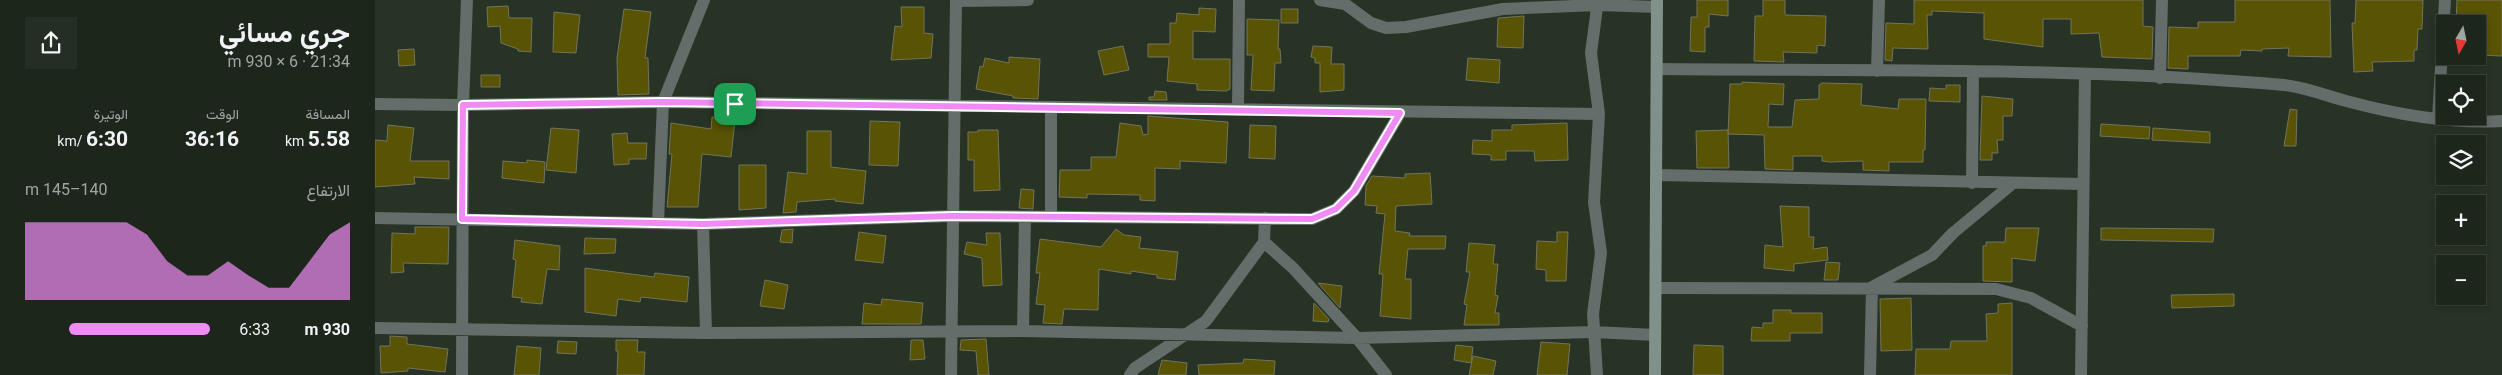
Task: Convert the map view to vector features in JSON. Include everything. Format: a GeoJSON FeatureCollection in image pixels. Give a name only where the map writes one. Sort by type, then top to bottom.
{"type":"FeatureCollection","features":[{"type":"Feature","properties":{"kind":"street"},"geometry":{"type":"LineString","coordinates":[[462,375],[463,105],[467,0]]}},
{"type":"Feature","properties":{"kind":"street"},"geometry":{"type":"LineString","coordinates":[[658,223],[663,102],[705,0]]}},
{"type":"Feature","properties":{"kind":"street"},"geometry":{"type":"LineString","coordinates":[[951,375],[953,108],[956,0],[1028,0]]}},
{"type":"Feature","properties":{"kind":"street"},"geometry":{"type":"LineString","coordinates":[[1238,110],[1239,0]]}},
{"type":"Feature","properties":{"kind":"street"},"geometry":{"type":"LineString","coordinates":[[1320,0],[1345,4],[1371,23],[1386,28],[1406,27],[1503,9],[1598,3],[1657,3],[1655,375]]}},
{"type":"Feature","properties":{"kind":"street"},"geometry":{"type":"LineString","coordinates":[[1877,71],[1879,0]]}},
{"type":"Feature","properties":{"kind":"street"},"geometry":{"type":"LineString","coordinates":[[2160,78],[2162,0]]}},
{"type":"Feature","properties":{"kind":"street"},"geometry":{"type":"LineString","coordinates":[[2441,75],[2445,0]]}},
{"type":"Feature","properties":{"kind":"street"},"geometry":{"type":"LineString","coordinates":[[1597,375],[1593,314],[1601,254],[1594,202],[1599,114],[1591,53],[1598,3]]}},
{"type":"Feature","properties":{"kind":"street"},"geometry":{"type":"LineString","coordinates":[[1657,69],[1973,72],[2160,78],[2297,86],[2357,104],[2436,119]]}},
{"type":"Feature","properties":{"kind":"street"},"geometry":{"type":"LineString","coordinates":[[1972,183],[1973,72]]}},
{"type":"Feature","properties":{"kind":"street"},"geometry":{"type":"LineString","coordinates":[[2081,375],[2082,184],[2085,75]]}},
{"type":"Feature","properties":{"kind":"street"},"geometry":{"type":"LineString","coordinates":[[375,104],[463,105],[663,102],[953,108],[1599,114]]}},
{"type":"Feature","properties":{"kind":"street"},"geometry":{"type":"LineString","coordinates":[[1051,108],[1051,217]]}},
{"type":"Feature","properties":{"kind":"street"},"geometry":{"type":"LineString","coordinates":[[375,218],[703,224],[952,216],[1312,219],[1336,209],[1354,191],[1400,113]]}},
{"type":"Feature","properties":{"kind":"street"},"geometry":{"type":"LineString","coordinates":[[2486,121],[2502,121]]}},
{"type":"Feature","properties":{"kind":"street"},"geometry":{"type":"LineString","coordinates":[[1656,175],[2082,184]]}},
{"type":"Feature","properties":{"kind":"street"},"geometry":{"type":"LineString","coordinates":[[1872,287],[1931,255],[1953,233],[2012,184]]}},
{"type":"Feature","properties":{"kind":"street"},"geometry":{"type":"LineString","coordinates":[[1023,331],[1025,217]]}},
{"type":"Feature","properties":{"kind":"street"},"geometry":{"type":"LineString","coordinates":[[1130,375],[1135,368],[1188,335],[1206,321],[1264,242],[1265,218]]}},
{"type":"Feature","properties":{"kind":"street"},"geometry":{"type":"LineString","coordinates":[[703,224],[706,333]]}},
{"type":"Feature","properties":{"kind":"street"},"geometry":{"type":"LineString","coordinates":[[1264,242],[1293,268],[1357,338],[1386,375]]}},
{"type":"Feature","properties":{"kind":"street"},"geometry":{"type":"LineString","coordinates":[[1656,288],[1872,287],[2009,291],[2031,298],[2082,326]]}},
{"type":"Feature","properties":{"kind":"street"},"geometry":{"type":"LineString","coordinates":[[1870,375],[1872,287]]}},
{"type":"Feature","properties":{"kind":"street"},"geometry":{"type":"LineString","coordinates":[[375,328],[706,333],[1023,331],[1357,338],[1594,332],[1655,335]]}},
{"type":"Feature","properties":{"kind":"building"},"geometry":{"type":"Polygon","coordinates":[[[1697,0],[1728,0],[1728,16],[1709,14],[1709,27],[1705,27],[1705,52],[1690,51],[1691,17],[1697,17],[1697,0]]]}},
{"type":"Feature","properties":{"kind":"building"},"geometry":{"type":"Polygon","coordinates":[[[1763,0],[1785,0],[1785,15],[1826,16],[1825,46],[1817,45],[1817,53],[1783,52],[1784,62],[1754,61],[1755,16],[1763,16],[1763,0]]]}},
{"type":"Feature","properties":{"kind":"building"},"geometry":{"type":"Polygon","coordinates":[[[1914,0],[2143,0],[2143,26],[2153,27],[2152,59],[2102,57],[2099,33],[2071,34],[2071,19],[2043,19],[2043,47],[1984,39],[1984,13],[1932,11],[1932,15],[1927,15],[1928,49],[1893,48],[1892,61],[1885,60],[1886,23],[1914,24],[1914,0]]]}},
{"type":"Feature","properties":{"kind":"building"},"geometry":{"type":"Polygon","coordinates":[[[2235,0],[2330,0],[2331,57],[2288,56],[2289,48],[2262,49],[2262,51],[2241,50],[2240,56],[2188,56],[2188,69],[2168,68],[2169,27],[2198,28],[2198,22],[2235,22],[2235,0]]]}},
{"type":"Feature","properties":{"kind":"building"},"geometry":{"type":"Polygon","coordinates":[[[2356,0],[2423,0],[2422,29],[2418,29],[2417,50],[2414,50],[2414,61],[2372,62],[2373,71],[2354,72],[2352,23],[2355,23],[2356,0]]]}},
{"type":"Feature","properties":{"kind":"building"},"geometry":{"type":"Polygon","coordinates":[[[2457,0],[2502,0],[2502,56],[2486,55],[2486,15],[2456,15],[2457,0]]]}},
{"type":"Feature","properties":{"kind":"building"},"geometry":{"type":"Polygon","coordinates":[[[508,6],[509,18],[532,18],[531,52],[518,51],[518,49],[501,43],[500,26],[488,27],[487,7],[508,6]]]}},
{"type":"Feature","properties":{"kind":"building"},"geometry":{"type":"Polygon","coordinates":[[[901,7],[924,7],[924,33],[933,34],[931,58],[891,60],[895,26],[902,27],[901,7]]]}},
{"type":"Feature","properties":{"kind":"building"},"geometry":{"type":"Polygon","coordinates":[[[1199,8],[1216,9],[1215,32],[1193,31],[1193,59],[1230,59],[1230,89],[1226,91],[1197,90],[1197,84],[1167,81],[1169,57],[1148,57],[1148,44],[1170,44],[1170,23],[1176,23],[1177,13],[1199,15],[1199,8]]]}},
{"type":"Feature","properties":{"kind":"building"},"geometry":{"type":"Polygon","coordinates":[[[624,9],[651,12],[645,58],[648,58],[649,94],[618,95],[617,58],[624,9]]]}},
{"type":"Feature","properties":{"kind":"building"},"geometry":{"type":"Polygon","coordinates":[[[1281,9],[1298,9],[1298,23],[1281,23],[1281,9]]]}},
{"type":"Feature","properties":{"kind":"building"},"geometry":{"type":"Polygon","coordinates":[[[554,12],[580,15],[576,53],[553,52],[554,12]]]}},
{"type":"Feature","properties":{"kind":"building"},"geometry":{"type":"Polygon","coordinates":[[[1524,16],[1523,48],[1497,47],[1498,18],[1524,16]]]}},
{"type":"Feature","properties":{"kind":"building"},"geometry":{"type":"Polygon","coordinates":[[[1247,19],[1279,20],[1278,49],[1280,49],[1281,63],[1275,63],[1274,91],[1251,90],[1253,55],[1247,55],[1247,19]]]}},
{"type":"Feature","properties":{"kind":"building"},"geometry":{"type":"Polygon","coordinates":[[[1123,46],[1129,70],[1104,75],[1098,51],[1123,46]]]}},
{"type":"Feature","properties":{"kind":"building"},"geometry":{"type":"Polygon","coordinates":[[[1313,46],[1332,47],[1331,64],[1344,64],[1344,90],[1320,92],[1320,63],[1315,63],[1315,58],[1311,57],[1313,46]]]}},
{"type":"Feature","properties":{"kind":"building"},"geometry":{"type":"Polygon","coordinates":[[[414,49],[415,65],[399,66],[398,50],[414,49]]]}},
{"type":"Feature","properties":{"kind":"building"},"geometry":{"type":"Polygon","coordinates":[[[1009,57],[1040,59],[1038,99],[1013,98],[1013,96],[976,89],[980,66],[983,67],[985,58],[1009,63],[1009,57]]]}},
{"type":"Feature","properties":{"kind":"building"},"geometry":{"type":"Polygon","coordinates":[[[1468,58],[1500,60],[1499,83],[1466,80],[1468,58]]]}},
{"type":"Feature","properties":{"kind":"building"},"geometry":{"type":"Polygon","coordinates":[[[481,75],[500,75],[500,87],[481,87],[481,75]]]}},
{"type":"Feature","properties":{"kind":"building"},"geometry":{"type":"Polygon","coordinates":[[[1742,82],[1784,84],[1783,105],[1769,104],[1768,127],[1792,127],[1795,100],[1819,99],[1819,85],[1822,83],[1862,84],[1861,105],[1898,109],[1899,99],[1926,99],[1923,162],[1889,162],[1889,171],[1863,170],[1863,161],[1830,162],[1822,161],[1822,156],[1793,156],[1793,170],[1765,169],[1764,135],[1728,134],[1730,84],[1742,84],[1742,82]]]}},
{"type":"Feature","properties":{"kind":"building"},"geometry":{"type":"Polygon","coordinates":[[[1946,85],[1960,85],[1960,102],[1929,101],[1930,88],[1946,89],[1946,85]]]}},
{"type":"Feature","properties":{"kind":"building"},"geometry":{"type":"Polygon","coordinates":[[[1155,91],[1166,92],[1167,100],[1149,100],[1149,97],[1154,97],[1155,91]]]}},
{"type":"Feature","properties":{"kind":"building"},"geometry":{"type":"Polygon","coordinates":[[[1982,96],[2013,99],[2012,116],[2003,116],[2003,140],[1997,140],[1998,153],[1992,153],[1992,160],[1980,160],[1982,96]]]}},
{"type":"Feature","properties":{"kind":"building"},"geometry":{"type":"Polygon","coordinates":[[[2290,109],[2297,110],[2296,146],[2284,146],[2290,109]]]}},
{"type":"Feature","properties":{"kind":"building"},"geometry":{"type":"Polygon","coordinates":[[[1148,116],[1228,122],[1226,163],[1180,161],[1180,169],[1155,168],[1155,201],[1140,200],[1140,195],[1087,194],[1087,198],[1059,197],[1060,170],[1091,170],[1091,157],[1116,157],[1120,123],[1141,126],[1143,135],[1148,134],[1148,116]]]}},
{"type":"Feature","properties":{"kind":"building"},"geometry":{"type":"Polygon","coordinates":[[[712,117],[735,120],[731,157],[702,154],[698,207],[667,207],[672,154],[669,154],[671,123],[711,129],[712,117]]]}},
{"type":"Feature","properties":{"kind":"building"},"geometry":{"type":"Polygon","coordinates":[[[870,121],[900,122],[898,166],[869,165],[870,121]]]}},
{"type":"Feature","properties":{"kind":"building"},"geometry":{"type":"Polygon","coordinates":[[[1567,123],[1568,160],[1535,161],[1534,151],[1506,151],[1506,160],[1491,160],[1491,155],[1472,154],[1473,140],[1492,141],[1492,130],[1512,130],[1512,125],[1567,123]]]}},
{"type":"Feature","properties":{"kind":"building"},"geometry":{"type":"Polygon","coordinates":[[[2101,124],[2150,127],[2149,139],[2100,136],[2101,124]]]}},
{"type":"Feature","properties":{"kind":"building"},"geometry":{"type":"Polygon","coordinates":[[[388,125],[414,128],[410,161],[449,161],[449,179],[414,177],[415,184],[375,187],[375,140],[387,141],[388,125]]]}},
{"type":"Feature","properties":{"kind":"building"},"geometry":{"type":"Polygon","coordinates":[[[1250,125],[1276,126],[1275,159],[1249,158],[1250,125]]]}},
{"type":"Feature","properties":{"kind":"building"},"geometry":{"type":"Polygon","coordinates":[[[551,128],[579,130],[576,173],[546,170],[551,128]]]}},
{"type":"Feature","properties":{"kind":"building"},"geometry":{"type":"Polygon","coordinates":[[[2153,128],[2210,132],[2210,143],[2152,140],[2153,128]]]}},
{"type":"Feature","properties":{"kind":"building"},"geometry":{"type":"Polygon","coordinates":[[[978,130],[998,130],[1000,190],[974,191],[974,160],[968,160],[968,132],[978,132],[978,130]]]}},
{"type":"Feature","properties":{"kind":"building"},"geometry":{"type":"Polygon","coordinates":[[[1728,130],[1729,168],[1697,168],[1696,131],[1728,130]]]}},
{"type":"Feature","properties":{"kind":"building"},"geometry":{"type":"Polygon","coordinates":[[[807,131],[831,131],[831,167],[866,171],[863,204],[835,201],[835,199],[797,202],[796,212],[783,213],[788,172],[807,174],[807,131]]]}},
{"type":"Feature","properties":{"kind":"building"},"geometry":{"type":"Polygon","coordinates":[[[627,133],[628,143],[647,143],[646,159],[629,159],[629,164],[614,165],[612,134],[627,133]]]}},
{"type":"Feature","properties":{"kind":"building"},"geometry":{"type":"Polygon","coordinates":[[[527,160],[545,162],[544,183],[502,178],[503,161],[527,163],[527,160]]]}},
{"type":"Feature","properties":{"kind":"building"},"geometry":{"type":"Polygon","coordinates":[[[739,165],[766,165],[766,208],[739,210],[739,165]]]}},
{"type":"Feature","properties":{"kind":"building"},"geometry":{"type":"Polygon","coordinates":[[[1430,173],[1432,204],[1396,206],[1395,231],[1410,233],[1409,236],[1446,236],[1445,249],[1408,249],[1405,279],[1411,279],[1411,319],[1380,316],[1383,274],[1379,274],[1385,214],[1376,213],[1377,206],[1365,205],[1366,186],[1372,176],[1405,178],[1405,174],[1430,173]]]}},
{"type":"Feature","properties":{"kind":"building"},"geometry":{"type":"Polygon","coordinates":[[[1021,189],[1034,190],[1033,209],[1019,208],[1021,189]]]}},
{"type":"Feature","properties":{"kind":"building"},"geometry":{"type":"Polygon","coordinates":[[[1780,206],[1809,207],[1809,237],[1814,237],[1813,249],[1827,247],[1828,260],[1794,264],[1794,271],[1764,268],[1765,245],[1783,247],[1780,206]]]}},
{"type":"Feature","properties":{"kind":"building"},"geometry":{"type":"Polygon","coordinates":[[[415,227],[449,227],[448,264],[403,263],[404,272],[391,273],[392,233],[415,234],[415,227]]]}},
{"type":"Feature","properties":{"kind":"building"},"geometry":{"type":"Polygon","coordinates":[[[2006,228],[2039,228],[2035,261],[2012,258],[2012,282],[1983,281],[1983,246],[1986,246],[1986,242],[2005,242],[2006,228]]]}},
{"type":"Feature","properties":{"kind":"building"},"geometry":{"type":"Polygon","coordinates":[[[2101,228],[2214,229],[2213,242],[2101,240],[2101,228]]]}},
{"type":"Feature","properties":{"kind":"building"},"geometry":{"type":"Polygon","coordinates":[[[793,229],[792,243],[780,242],[782,230],[793,229]]]}},
{"type":"Feature","properties":{"kind":"building"},"geometry":{"type":"Polygon","coordinates":[[[1116,229],[1124,235],[1141,237],[1139,248],[1178,252],[1175,280],[1157,278],[1157,275],[1131,271],[1131,274],[1099,269],[1098,310],[1064,309],[1062,324],[1043,323],[1045,305],[1036,304],[1040,273],[1036,273],[1040,239],[1101,247],[1116,229]]]}},
{"type":"Feature","properties":{"kind":"building"},"geometry":{"type":"Polygon","coordinates":[[[859,232],[886,236],[883,263],[855,260],[859,232]]]}},
{"type":"Feature","properties":{"kind":"building"},"geometry":{"type":"Polygon","coordinates":[[[1557,232],[1568,232],[1566,281],[1546,281],[1546,270],[1536,269],[1537,241],[1557,242],[1557,232]]]}},
{"type":"Feature","properties":{"kind":"building"},"geometry":{"type":"Polygon","coordinates":[[[986,233],[1000,233],[1002,285],[983,286],[982,258],[964,254],[967,242],[987,245],[986,233]]]}},
{"type":"Feature","properties":{"kind":"building"},"geometry":{"type":"Polygon","coordinates":[[[585,238],[616,239],[615,253],[584,254],[585,238]]]}},
{"type":"Feature","properties":{"kind":"building"},"geometry":{"type":"Polygon","coordinates":[[[515,240],[560,246],[559,270],[547,269],[542,304],[521,302],[522,298],[512,297],[516,260],[513,259],[515,240]]]}},
{"type":"Feature","properties":{"kind":"building"},"geometry":{"type":"Polygon","coordinates":[[[1469,243],[1495,245],[1493,264],[1498,264],[1495,295],[1498,296],[1495,313],[1499,313],[1499,325],[1464,325],[1467,305],[1464,304],[1470,272],[1466,272],[1469,243]]]}},
{"type":"Feature","properties":{"kind":"building"},"geometry":{"type":"Polygon","coordinates":[[[1826,262],[1840,263],[1838,280],[1824,280],[1826,262]]]}},
{"type":"Feature","properties":{"kind":"building"},"geometry":{"type":"Polygon","coordinates":[[[585,268],[654,277],[655,273],[689,277],[687,302],[641,297],[640,302],[618,299],[616,316],[585,312],[585,268]]]}},
{"type":"Feature","properties":{"kind":"building"},"geometry":{"type":"Polygon","coordinates":[[[765,280],[788,285],[784,309],[760,306],[765,280]]]}},
{"type":"Feature","properties":{"kind":"building"},"geometry":{"type":"Polygon","coordinates":[[[1318,283],[1342,286],[1340,308],[1318,283]]]}},
{"type":"Feature","properties":{"kind":"building"},"geometry":{"type":"Polygon","coordinates":[[[2234,294],[2234,306],[2172,308],[2171,295],[2234,294]]]}},
{"type":"Feature","properties":{"kind":"building"},"geometry":{"type":"Polygon","coordinates":[[[1911,298],[1912,350],[1881,351],[1880,299],[1911,298]]]}},
{"type":"Feature","properties":{"kind":"building"},"geometry":{"type":"Polygon","coordinates":[[[882,299],[923,303],[921,324],[862,324],[864,303],[881,305],[882,299]]]}},
{"type":"Feature","properties":{"kind":"building"},"geometry":{"type":"Polygon","coordinates":[[[1314,303],[1329,319],[1328,322],[1313,321],[1314,303]]]}},
{"type":"Feature","properties":{"kind":"building"},"geometry":{"type":"Polygon","coordinates":[[[2012,303],[2012,375],[1915,375],[1916,349],[1950,349],[1951,341],[1987,341],[1986,314],[1998,313],[1998,304],[2012,303]]]}},
{"type":"Feature","properties":{"kind":"building"},"geometry":{"type":"Polygon","coordinates":[[[1773,310],[1791,310],[1791,313],[1822,313],[1822,333],[1790,333],[1790,341],[1751,341],[1752,327],[1763,328],[1763,323],[1773,323],[1773,310]]]}},
{"type":"Feature","properties":{"kind":"building"},"geometry":{"type":"Polygon","coordinates":[[[390,336],[407,337],[407,344],[448,349],[445,372],[408,368],[408,371],[381,373],[380,346],[390,346],[390,336]]]}},
{"type":"Feature","properties":{"kind":"building"},"geometry":{"type":"Polygon","coordinates":[[[986,339],[989,375],[978,375],[976,351],[960,350],[961,340],[986,339]]]}},
{"type":"Feature","properties":{"kind":"building"},"geometry":{"type":"Polygon","coordinates":[[[616,340],[638,340],[637,352],[645,352],[644,375],[617,375],[618,351],[616,351],[616,340]]]}},
{"type":"Feature","properties":{"kind":"building"},"geometry":{"type":"Polygon","coordinates":[[[911,340],[923,340],[925,359],[910,360],[911,340]]]}},
{"type":"Feature","properties":{"kind":"building"},"geometry":{"type":"Polygon","coordinates":[[[558,341],[577,342],[576,354],[557,353],[558,341]]]}},
{"type":"Feature","properties":{"kind":"building"},"geometry":{"type":"Polygon","coordinates":[[[1541,342],[1570,344],[1567,375],[1537,375],[1541,342]]]}},
{"type":"Feature","properties":{"kind":"building"},"geometry":{"type":"Polygon","coordinates":[[[1456,345],[1473,347],[1471,363],[1454,360],[1456,345]]]}},
{"type":"Feature","properties":{"kind":"building"},"geometry":{"type":"Polygon","coordinates":[[[1694,345],[1723,346],[1723,375],[1693,375],[1694,345]]]}},
{"type":"Feature","properties":{"kind":"building"},"geometry":{"type":"Polygon","coordinates":[[[517,346],[541,348],[539,375],[514,375],[517,346]]]}},
{"type":"Feature","properties":{"kind":"building"},"geometry":{"type":"Polygon","coordinates":[[[1473,356],[1496,361],[1493,375],[1469,375],[1473,356]]]}},
{"type":"Feature","properties":{"kind":"building"},"geometry":{"type":"Polygon","coordinates":[[[1244,359],[1275,361],[1274,375],[1199,375],[1198,365],[1243,363],[1244,359]]]}},
{"type":"Feature","properties":{"kind":"building"},"geometry":{"type":"Polygon","coordinates":[[[1162,360],[1187,363],[1186,375],[1158,375],[1162,360]]]}},
{"type":"Feature","properties":{"kind":"route"},"geometry":{"type":"LineString","coordinates":[[663,102],[735,104],[1400,113],[1354,191],[1336,209],[1312,219],[952,216],[703,224],[462,219],[463,105],[663,102]]}}]}
